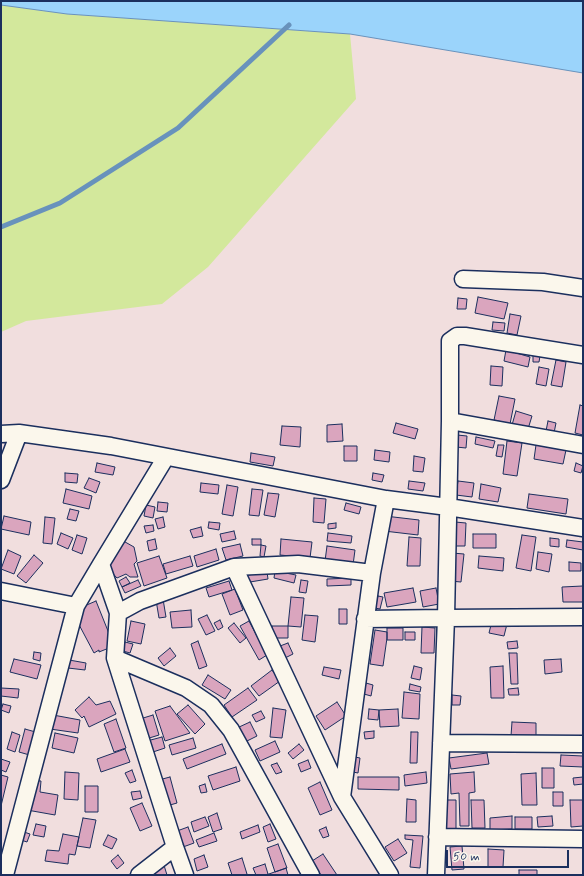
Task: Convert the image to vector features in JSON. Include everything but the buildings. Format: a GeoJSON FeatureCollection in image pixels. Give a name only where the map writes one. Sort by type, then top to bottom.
{"type":"FeatureCollection","features":[{"type":"Feature","properties":{"kind":"street"},"geometry":{"type":"LineString","coordinates":[[463,279],[543,282],[583,288]]}},
{"type":"Feature","properties":{"kind":"street"},"geometry":{"type":"LineString","coordinates":[[436,875],[446,618],[450,341],[457,336],[465,336],[583,355]]}},
{"type":"Feature","properties":{"kind":"street"},"geometry":{"type":"LineString","coordinates":[[450,422],[583,445]]}},
{"type":"Feature","properties":{"kind":"street"},"geometry":{"type":"LineString","coordinates":[[1,434],[19,433],[111,446],[386,499],[583,528]]}},
{"type":"Feature","properties":{"kind":"street"},"geometry":{"type":"LineString","coordinates":[[1,480],[19,433]]}},
{"type":"Feature","properties":{"kind":"street"},"geometry":{"type":"LineString","coordinates":[[5,875],[76,606],[166,457]]}},
{"type":"Feature","properties":{"kind":"street"},"geometry":{"type":"LineString","coordinates":[[342,798],[365,619],[386,499]]}},
{"type":"Feature","properties":{"kind":"street"},"geometry":{"type":"LineString","coordinates":[[100,564],[118,613],[116,658],[185,875]]}},
{"type":"Feature","properties":{"kind":"street"},"geometry":{"type":"LineString","coordinates":[[118,613],[140,601],[234,567],[298,564],[372,573]]}},
{"type":"Feature","properties":{"kind":"street"},"geometry":{"type":"LineString","coordinates":[[234,567],[342,798],[390,875]]}},
{"type":"Feature","properties":{"kind":"street"},"geometry":{"type":"LineString","coordinates":[[1,591],[76,606]]}},
{"type":"Feature","properties":{"kind":"street"},"geometry":{"type":"LineString","coordinates":[[365,619],[583,617]]}},
{"type":"Feature","properties":{"kind":"street"},"geometry":{"type":"LineString","coordinates":[[116,658],[186,688],[211,705],[231,730],[311,875]]}},
{"type":"Feature","properties":{"kind":"street"},"geometry":{"type":"LineString","coordinates":[[440,743],[583,744]]}},
{"type":"Feature","properties":{"kind":"street"},"geometry":{"type":"LineString","coordinates":[[437,837],[583,839]]}},
{"type":"Feature","properties":{"kind":"street"},"geometry":{"type":"LineString","coordinates":[[139,875],[175,847]]}},
{"type":"Feature","properties":{"kind":"green space"},"geometry":{"type":"Polygon","coordinates":[[[1,5],[67,14],[350,34],[356,99],[208,267],[162,304],[26,321],[1,332],[1,5]]]}},
{"type":"Feature","properties":{"kind":"water"},"geometry":{"type":"Polygon","coordinates":[[[1,1],[583,1],[583,73],[350,34],[67,14],[1,5],[1,1]]]}},
{"type":"Feature","properties":{"kind":"waterway"},"geometry":{"type":"LineString","coordinates":[[1,227],[60,203],[178,128],[289,25]]}}]}
